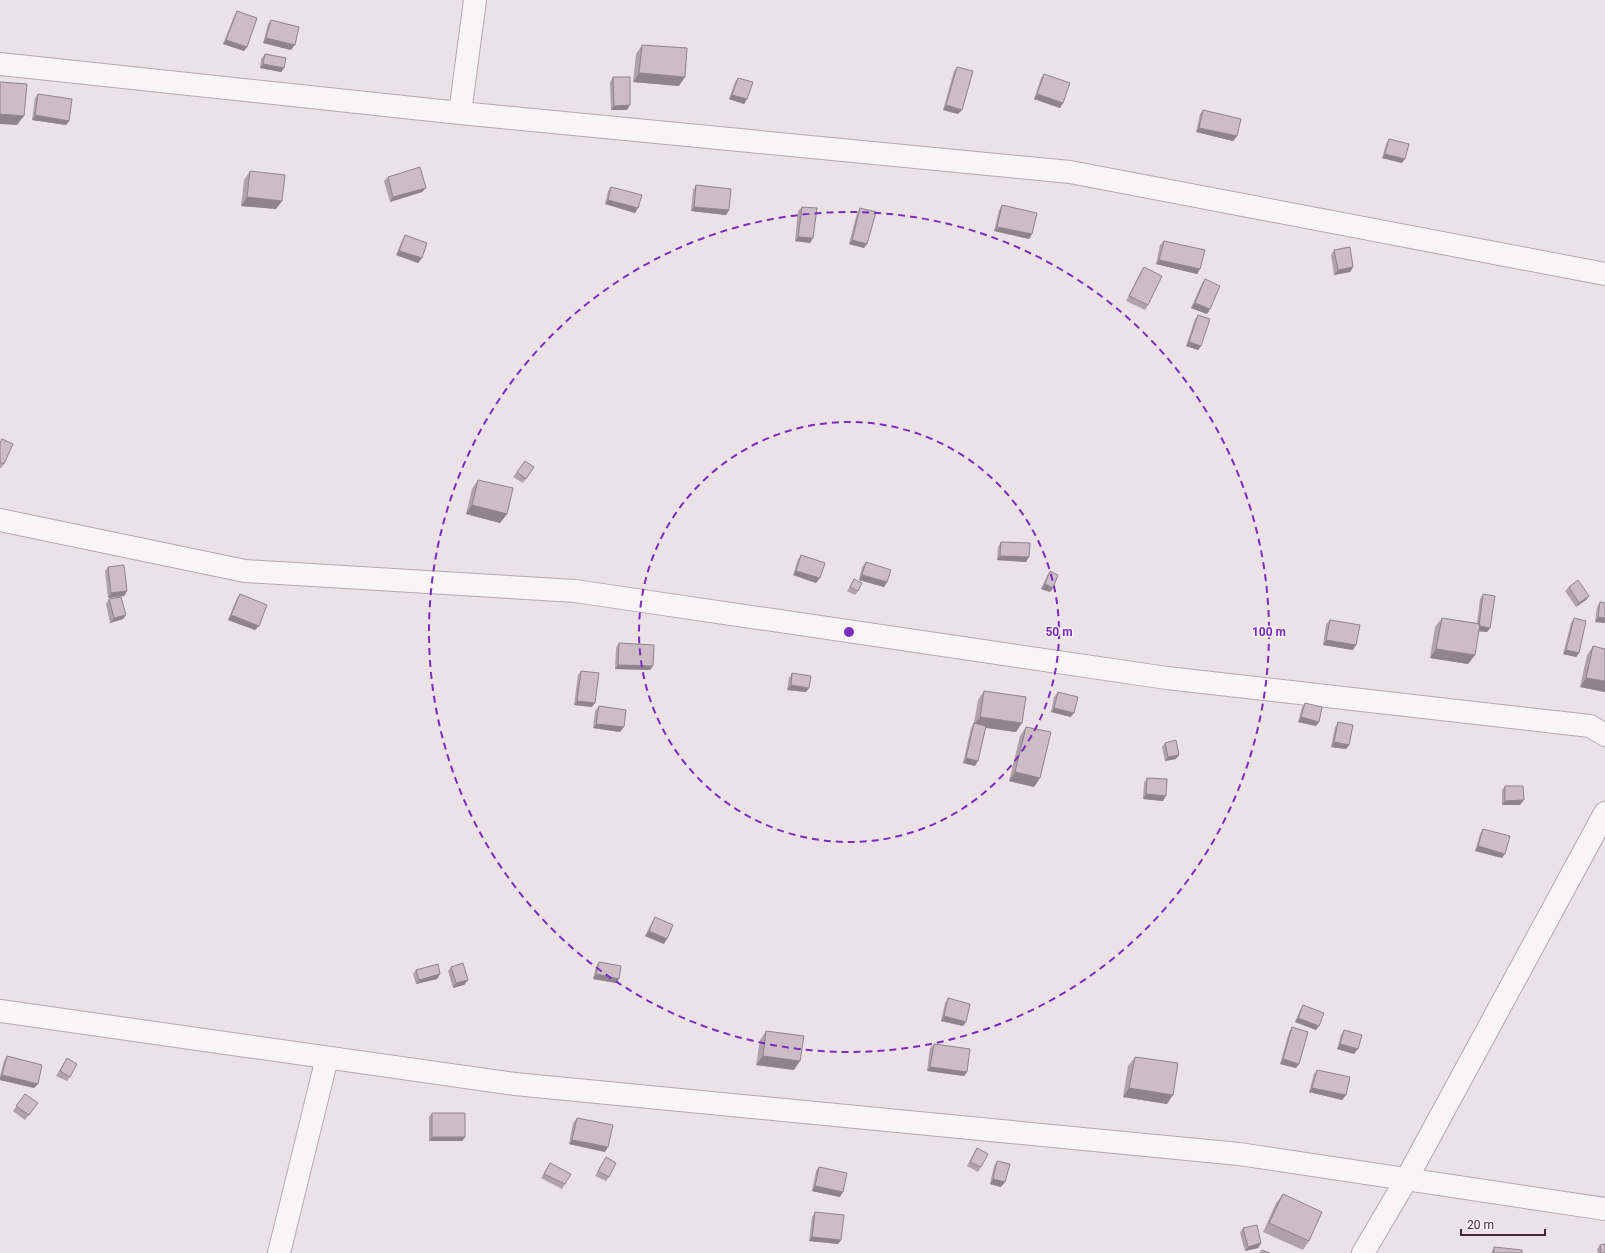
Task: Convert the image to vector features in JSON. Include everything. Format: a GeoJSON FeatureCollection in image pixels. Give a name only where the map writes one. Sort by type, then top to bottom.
{"type":"FeatureCollection","features":[{"type":"Feature","properties":{"kind":"street"},"geometry":{"type":"LineString","coordinates":[[460,113],[475,0]]}},
{"type":"Feature","properties":{"kind":"street"},"geometry":{"type":"LineString","coordinates":[[0,64],[460,113],[1070,172],[1605,274]]}},
{"type":"Feature","properties":{"kind":"street"},"geometry":{"type":"LineString","coordinates":[[0,520],[245,571],[575,591],[1167,678],[1590,726],[1605,735]]}},
{"type":"Feature","properties":{"kind":"street"},"geometry":{"type":"LineString","coordinates":[[1362,1253],[1406,1180],[1605,813]]}},
{"type":"Feature","properties":{"kind":"street"},"geometry":{"type":"LineString","coordinates":[[0,1011],[515,1084],[1239,1154],[1605,1209]]}},
{"type":"Feature","properties":{"kind":"street"},"geometry":{"type":"LineString","coordinates":[[279,1253],[326,1058]]}},
{"type":"Feature","properties":{"kind":"building"},"geometry":{"type":"Polygon","coordinates":[[[237,11],[257,18],[247,47],[226,40],[237,11]]]}},
{"type":"Feature","properties":{"kind":"building"},"geometry":{"type":"Polygon","coordinates":[[[271,20],[299,27],[295,45],[266,38],[271,20]]]}},
{"type":"Feature","properties":{"kind":"building"},"geometry":{"type":"Polygon","coordinates":[[[642,45],[687,48],[685,77],[639,73],[642,45]]]}},
{"type":"Feature","properties":{"kind":"building"},"geometry":{"type":"Polygon","coordinates":[[[265,54],[286,58],[284,68],[263,64],[265,54]]]}},
{"type":"Feature","properties":{"kind":"building"},"geometry":{"type":"Polygon","coordinates":[[[957,67],[973,71],[962,110],[946,105],[957,67]]]}},
{"type":"Feature","properties":{"kind":"building"},"geometry":{"type":"Polygon","coordinates":[[[1044,74],[1070,83],[1063,103],[1037,94],[1044,74]]]}},
{"type":"Feature","properties":{"kind":"building"},"geometry":{"type":"Polygon","coordinates":[[[613,77],[630,77],[630,105],[614,106],[613,77]]]}},
{"type":"Feature","properties":{"kind":"building"},"geometry":{"type":"Polygon","coordinates":[[[738,78],[753,82],[747,99],[732,95],[738,78]]]}},
{"type":"Feature","properties":{"kind":"building"},"geometry":{"type":"Polygon","coordinates":[[[0,82],[27,84],[24,116],[0,114],[0,82]]]}},
{"type":"Feature","properties":{"kind":"building"},"geometry":{"type":"Polygon","coordinates":[[[38,94],[72,99],[69,121],[35,115],[38,94]]]}},
{"type":"Feature","properties":{"kind":"building"},"geometry":{"type":"Polygon","coordinates":[[[1203,110],[1241,119],[1237,136],[1199,128],[1203,110]]]}},
{"type":"Feature","properties":{"kind":"building"},"geometry":{"type":"Polygon","coordinates":[[[1389,139],[1409,144],[1405,159],[1385,154],[1389,139]]]}},
{"type":"Feature","properties":{"kind":"building"},"geometry":{"type":"Polygon","coordinates":[[[420,167],[426,188],[393,197],[388,177],[420,167]]]}},
{"type":"Feature","properties":{"kind":"building"},"geometry":{"type":"Polygon","coordinates":[[[250,171],[285,175],[282,201],[247,197],[250,171]]]}},
{"type":"Feature","properties":{"kind":"building"},"geometry":{"type":"Polygon","coordinates":[[[696,185],[731,189],[729,210],[694,207],[696,185]]]}},
{"type":"Feature","properties":{"kind":"building"},"geometry":{"type":"Polygon","coordinates":[[[611,187],[642,195],[638,208],[608,200],[611,187]]]}},
{"type":"Feature","properties":{"kind":"building"},"geometry":{"type":"Polygon","coordinates":[[[1002,205],[1037,213],[1032,234],[997,227],[1002,205]]]}},
{"type":"Feature","properties":{"kind":"building"},"geometry":{"type":"Polygon","coordinates":[[[802,207],[817,208],[813,238],[798,237],[802,207]]]}},
{"type":"Feature","properties":{"kind":"building"},"geometry":{"type":"Polygon","coordinates":[[[860,208],[876,212],[867,244],[852,240],[860,208]]]}},
{"type":"Feature","properties":{"kind":"building"},"geometry":{"type":"Polygon","coordinates":[[[405,235],[427,243],[422,258],[399,251],[405,235]]]}},
{"type":"Feature","properties":{"kind":"building"},"geometry":{"type":"Polygon","coordinates":[[[1164,241],[1205,250],[1200,269],[1159,260],[1164,241]]]}},
{"type":"Feature","properties":{"kind":"building"},"geometry":{"type":"Polygon","coordinates":[[[1350,247],[1353,267],[1338,270],[1334,250],[1350,247]]]}},
{"type":"Feature","properties":{"kind":"building"},"geometry":{"type":"Polygon","coordinates":[[[1144,267],[1162,276],[1148,305],[1129,296],[1144,267]]]}},
{"type":"Feature","properties":{"kind":"building"},"geometry":{"type":"Polygon","coordinates":[[[1205,279],[1220,286],[1210,309],[1195,303],[1205,279]]]}},
{"type":"Feature","properties":{"kind":"building"},"geometry":{"type":"Polygon","coordinates":[[[1198,315],[1210,319],[1201,346],[1189,342],[1198,315]]]}},
{"type":"Feature","properties":{"kind":"building"},"geometry":{"type":"Polygon","coordinates":[[[2,439],[13,444],[4,464],[0,462],[0,443],[2,439]]]}},
{"type":"Feature","properties":{"kind":"building"},"geometry":{"type":"Polygon","coordinates":[[[525,461],[534,467],[526,479],[517,472],[525,461]]]}},
{"type":"Feature","properties":{"kind":"building"},"geometry":{"type":"Polygon","coordinates":[[[478,480],[513,488],[507,514],[472,505],[478,480]]]}},
{"type":"Feature","properties":{"kind":"building"},"geometry":{"type":"Polygon","coordinates":[[[1001,542],[1030,543],[1029,557],[1000,556],[1001,542]]]}},
{"type":"Feature","properties":{"kind":"building"},"geometry":{"type":"Polygon","coordinates":[[[801,555],[825,563],[820,578],[796,571],[801,555]]]}},
{"type":"Feature","properties":{"kind":"building"},"geometry":{"type":"Polygon","coordinates":[[[866,562],[891,570],[887,582],[862,575],[866,562]]]}},
{"type":"Feature","properties":{"kind":"building"},"geometry":{"type":"Polygon","coordinates":[[[124,565],[127,591],[111,593],[108,567],[124,565]]]}},
{"type":"Feature","properties":{"kind":"building"},"geometry":{"type":"Polygon","coordinates":[[[1050,571],[1058,575],[1053,588],[1045,584],[1050,571]]]}},
{"type":"Feature","properties":{"kind":"building"},"geometry":{"type":"Polygon","coordinates":[[[854,579],[862,583],[858,591],[850,587],[854,579]]]}},
{"type":"Feature","properties":{"kind":"building"},"geometry":{"type":"Polygon","coordinates":[[[1578,580],[1589,596],[1579,603],[1569,587],[1578,580]]]}},
{"type":"Feature","properties":{"kind":"building"},"geometry":{"type":"Polygon","coordinates":[[[240,594],[267,605],[259,626],[231,615],[240,594]]]}},
{"type":"Feature","properties":{"kind":"building"},"geometry":{"type":"Polygon","coordinates":[[[1483,594],[1495,596],[1490,628],[1479,626],[1483,594]]]}},
{"type":"Feature","properties":{"kind":"building"},"geometry":{"type":"Polygon","coordinates":[[[121,597],[126,615],[114,618],[109,599],[121,597]]]}},
{"type":"Feature","properties":{"kind":"building"},"geometry":{"type":"Polygon","coordinates":[[[1600,602],[1605,603],[1605,618],[1598,617],[1600,602]]]}},
{"type":"Feature","properties":{"kind":"building"},"geometry":{"type":"Polygon","coordinates":[[[1442,618],[1480,624],[1475,655],[1436,649],[1442,618]]]}},
{"type":"Feature","properties":{"kind":"building"},"geometry":{"type":"Polygon","coordinates":[[[1574,618],[1586,621],[1579,653],[1566,650],[1574,618]]]}},
{"type":"Feature","properties":{"kind":"building"},"geometry":{"type":"Polygon","coordinates":[[[1330,620],[1360,625],[1356,645],[1326,640],[1330,620]]]}},
{"type":"Feature","properties":{"kind":"building"},"geometry":{"type":"Polygon","coordinates":[[[619,643],[654,645],[653,666],[618,665],[619,643]]]}},
{"type":"Feature","properties":{"kind":"building"},"geometry":{"type":"Polygon","coordinates":[[[1593,646],[1605,649],[1605,681],[1586,678],[1593,646]]]}},
{"type":"Feature","properties":{"kind":"building"},"geometry":{"type":"Polygon","coordinates":[[[581,671],[599,673],[595,703],[577,701],[581,671]]]}},
{"type":"Feature","properties":{"kind":"building"},"geometry":{"type":"Polygon","coordinates":[[[792,673],[811,676],[809,688],[791,685],[792,673]]]}},
{"type":"Feature","properties":{"kind":"building"},"geometry":{"type":"Polygon","coordinates":[[[984,691],[1026,697],[1022,723],[980,717],[984,691]]]}},
{"type":"Feature","properties":{"kind":"building"},"geometry":{"type":"Polygon","coordinates":[[[1058,692],[1078,697],[1074,713],[1054,708],[1058,692]]]}},
{"type":"Feature","properties":{"kind":"building"},"geometry":{"type":"Polygon","coordinates":[[[1305,703],[1322,707],[1319,722],[1301,717],[1305,703]]]}},
{"type":"Feature","properties":{"kind":"building"},"geometry":{"type":"Polygon","coordinates":[[[599,706],[626,710],[624,727],[596,724],[599,706]]]}},
{"type":"Feature","properties":{"kind":"building"},"geometry":{"type":"Polygon","coordinates":[[[1338,722],[1353,725],[1349,745],[1334,742],[1338,722]]]}},
{"type":"Feature","properties":{"kind":"building"},"geometry":{"type":"Polygon","coordinates":[[[974,723],[986,726],[978,761],[966,758],[974,723]]]}},
{"type":"Feature","properties":{"kind":"building"},"geometry":{"type":"Polygon","coordinates":[[[1026,727],[1051,732],[1040,778],[1015,772],[1026,727]]]}},
{"type":"Feature","properties":{"kind":"building"},"geometry":{"type":"Polygon","coordinates":[[[1176,740],[1179,755],[1168,757],[1165,743],[1176,740]]]}},
{"type":"Feature","properties":{"kind":"building"},"geometry":{"type":"Polygon","coordinates":[[[1147,778],[1167,779],[1166,796],[1146,794],[1147,778]]]}},
{"type":"Feature","properties":{"kind":"building"},"geometry":{"type":"Polygon","coordinates":[[[1505,786],[1523,786],[1524,800],[1505,801],[1505,786]]]}},
{"type":"Feature","properties":{"kind":"building"},"geometry":{"type":"Polygon","coordinates":[[[1483,829],[1510,836],[1505,854],[1478,846],[1483,829]]]}},
{"type":"Feature","properties":{"kind":"building"},"geometry":{"type":"Polygon","coordinates":[[[655,917],[673,925],[667,939],[649,931],[655,917]]]}},
{"type":"Feature","properties":{"kind":"building"},"geometry":{"type":"Polygon","coordinates":[[[599,962],[621,966],[619,979],[596,974],[599,962]]]}},
{"type":"Feature","properties":{"kind":"building"},"geometry":{"type":"Polygon","coordinates":[[[463,963],[468,980],[456,983],[451,967],[463,963]]]}},
{"type":"Feature","properties":{"kind":"building"},"geometry":{"type":"Polygon","coordinates":[[[438,964],[440,974],[419,980],[416,970],[438,964]]]}},
{"type":"Feature","properties":{"kind":"building"},"geometry":{"type":"Polygon","coordinates":[[[948,998],[970,1004],[966,1022],[944,1016],[948,998]]]}},
{"type":"Feature","properties":{"kind":"building"},"geometry":{"type":"Polygon","coordinates":[[[1303,1005],[1324,1013],[1319,1026],[1298,1018],[1303,1005]]]}},
{"type":"Feature","properties":{"kind":"building"},"geometry":{"type":"Polygon","coordinates":[[[1292,1027],[1308,1032],[1299,1064],[1283,1059],[1292,1027]]]}},
{"type":"Feature","properties":{"kind":"building"},"geometry":{"type":"Polygon","coordinates":[[[1344,1030],[1362,1035],[1358,1049],[1340,1044],[1344,1030]]]}},
{"type":"Feature","properties":{"kind":"building"},"geometry":{"type":"Polygon","coordinates":[[[766,1031],[804,1036],[800,1061],[763,1056],[766,1031]]]}},
{"type":"Feature","properties":{"kind":"building"},"geometry":{"type":"Polygon","coordinates":[[[934,1044],[970,1049],[967,1072],[930,1067],[934,1044]]]}},
{"type":"Feature","properties":{"kind":"building"},"geometry":{"type":"Polygon","coordinates":[[[7,1056],[42,1065],[38,1084],[2,1075],[7,1056]]]}},
{"type":"Feature","properties":{"kind":"building"},"geometry":{"type":"Polygon","coordinates":[[[1135,1057],[1178,1063],[1173,1095],[1129,1088],[1135,1057]]]}},
{"type":"Feature","properties":{"kind":"building"},"geometry":{"type":"Polygon","coordinates":[[[67,1058],[77,1064],[70,1077],[60,1071],[67,1058]]]}},
{"type":"Feature","properties":{"kind":"building"},"geometry":{"type":"Polygon","coordinates":[[[1317,1070],[1350,1077],[1346,1095],[1312,1088],[1317,1070]]]}},
{"type":"Feature","properties":{"kind":"building"},"geometry":{"type":"Polygon","coordinates":[[[25,1094],[38,1103],[29,1115],[16,1106],[25,1094]]]}},
{"type":"Feature","properties":{"kind":"building"},"geometry":{"type":"Polygon","coordinates":[[[432,1113],[465,1113],[465,1137],[432,1137],[432,1113]]]}},
{"type":"Feature","properties":{"kind":"building"},"geometry":{"type":"Polygon","coordinates":[[[577,1118],[613,1125],[608,1147],[572,1140],[577,1118]]]}},
{"type":"Feature","properties":{"kind":"building"},"geometry":{"type":"Polygon","coordinates":[[[977,1148],[988,1154],[981,1167],[970,1162],[977,1148]]]}},
{"type":"Feature","properties":{"kind":"building"},"geometry":{"type":"Polygon","coordinates":[[[606,1157],[616,1163],[609,1177],[598,1171],[606,1157]]]}},
{"type":"Feature","properties":{"kind":"building"},"geometry":{"type":"Polygon","coordinates":[[[997,1161],[1010,1164],[1005,1182],[993,1179],[997,1161]]]}},
{"type":"Feature","properties":{"kind":"building"},"geometry":{"type":"Polygon","coordinates":[[[550,1163],[571,1174],[565,1184],[544,1174],[550,1163]]]}},
{"type":"Feature","properties":{"kind":"building"},"geometry":{"type":"Polygon","coordinates":[[[819,1167],[847,1173],[843,1192],[815,1186],[819,1167]]]}},
{"type":"Feature","properties":{"kind":"building"},"geometry":{"type":"Polygon","coordinates":[[[1283,1194],[1322,1212],[1309,1241],[1269,1223],[1283,1194]]]}},
{"type":"Feature","properties":{"kind":"building"},"geometry":{"type":"Polygon","coordinates":[[[815,1212],[844,1215],[841,1240],[812,1237],[815,1212]]]}},
{"type":"Feature","properties":{"kind":"building"},"geometry":{"type":"Polygon","coordinates":[[[1257,1225],[1261,1243],[1248,1247],[1243,1228],[1257,1225]]]}},
{"type":"Feature","properties":{"kind":"building"},"geometry":{"type":"Polygon","coordinates":[[[1605,1244],[1605,1253],[1601,1253],[1600,1245],[1605,1244]]]}},
{"type":"Feature","properties":{"kind":"building"},"geometry":{"type":"Polygon","coordinates":[[[1494,1247],[1522,1250],[1522,1253],[1494,1253],[1494,1247]]]}},
{"type":"Feature","properties":{"kind":"building"},"geometry":{"type":"Polygon","coordinates":[[[1262,1250],[1270,1253],[1260,1253],[1262,1250]]]}}]}
